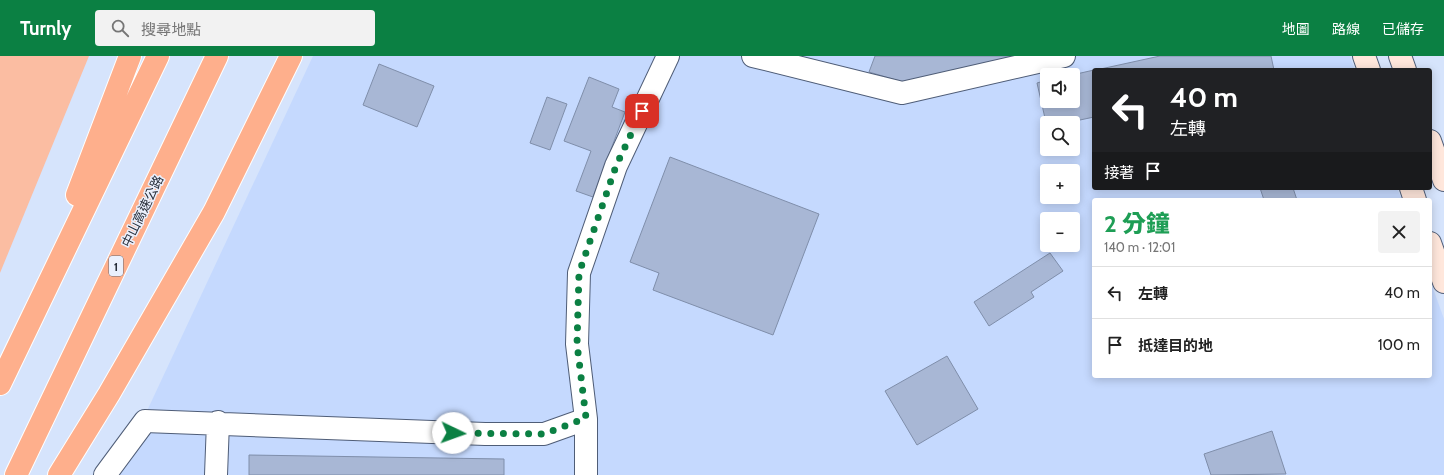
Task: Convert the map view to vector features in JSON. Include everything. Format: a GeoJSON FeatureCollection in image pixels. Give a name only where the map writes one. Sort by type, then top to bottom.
{"type":"FeatureCollection","features":[{"type":"Feature","properties":{"kind":"highway"},"geometry":{"type":"LineString","coordinates":[[21,340],[130,56]]}},
{"type":"Feature","properties":{"kind":"highway"},"geometry":{"type":"LineString","coordinates":[[0,384],[158,56]]}},
{"type":"Feature","properties":{"kind":"highway","name":"中山高速公路"},"geometry":{"type":"LineString","coordinates":[[16,475],[216,56]]}},
{"type":"Feature","properties":{"kind":"highway"},"geometry":{"type":"LineString","coordinates":[[268,101],[285,56]]}},
{"type":"Feature","properties":{"kind":"highway"},"geometry":{"type":"LineString","coordinates":[[59,475],[109,394],[214,212],[291,56]]}},
{"type":"Feature","properties":{"kind":"main road"},"geometry":{"type":"LineString","coordinates":[[1364,56],[1368,68]]}},
{"type":"Feature","properties":{"kind":"main road"},"geometry":{"type":"LineString","coordinates":[[1400,56],[1404,68]]}},
{"type":"Feature","properties":{"kind":"main road"},"geometry":{"type":"LineString","coordinates":[[1432,147],[1444,180]]}},
{"type":"Feature","properties":{"kind":"main road"},"geometry":{"type":"LineString","coordinates":[[1432,249],[1444,282]]}},
{"type":"Feature","properties":{"kind":"street"},"geometry":{"type":"LineString","coordinates":[[586,475],[586,418],[577,344],[579,273],[616,166],[668,56]]}},
{"type":"Feature","properties":{"kind":"street"},"geometry":{"type":"LineString","coordinates":[[753,56],[902,93],[1064,56]]}},
{"type":"Feature","properties":{"kind":"street"},"geometry":{"type":"LineString","coordinates":[[105,475],[145,421],[218,422],[485,434],[544,434],[586,418]]}},
{"type":"Feature","properties":{"kind":"street"},"geometry":{"type":"LineString","coordinates":[[216,475],[218,422]]}},
{"type":"Feature","properties":{"kind":"shaded area"},"geometry":{"type":"Polygon","coordinates":[[[0,56],[89,56],[0,273],[0,56]]]}},
{"type":"Feature","properties":{"kind":"shaded area"},"geometry":{"type":"Polygon","coordinates":[[[313,56],[1350,56],[1354,68],[1092,68],[1092,190],[1398,190],[1401,198],[1092,198],[1092,378],[1432,378],[1432,286],[1444,319],[1444,475],[117,475],[313,56]]]}},
{"type":"Feature","properties":{"kind":"building"},"geometry":{"type":"Polygon","coordinates":[[[875,56],[1018,56],[913,85],[869,72],[875,56]]]}},
{"type":"Feature","properties":{"kind":"building"},"geometry":{"type":"Polygon","coordinates":[[[1160,56],[1271,56],[1274,68],[1105,68],[1160,56]]]}},
{"type":"Feature","properties":{"kind":"building"},"geometry":{"type":"Polygon","coordinates":[[[379,64],[434,86],[417,127],[363,105],[379,64]]]}},
{"type":"Feature","properties":{"kind":"building"},"geometry":{"type":"Polygon","coordinates":[[[1092,70],[1092,117],[1080,120],[1080,116],[1044,116],[1043,108],[1080,108],[1080,73],[1092,70]]]}},
{"type":"Feature","properties":{"kind":"building"},"geometry":{"type":"Polygon","coordinates":[[[589,77],[619,89],[612,107],[625,112],[593,197],[576,191],[591,151],[564,141],[589,77]]]}},
{"type":"Feature","properties":{"kind":"building"},"geometry":{"type":"Polygon","coordinates":[[[1040,82],[1040,96],[1037,83],[1040,82]]]}},
{"type":"Feature","properties":{"kind":"building"},"geometry":{"type":"Polygon","coordinates":[[[547,97],[567,104],[550,150],[530,143],[547,97]]]}},
{"type":"Feature","properties":{"kind":"building"},"geometry":{"type":"Polygon","coordinates":[[[670,157],[819,214],[773,335],[653,290],[659,273],[630,262],[670,157]]]}},
{"type":"Feature","properties":{"kind":"building"},"geometry":{"type":"Polygon","coordinates":[[[1261,190],[1294,190],[1296,198],[1263,198],[1261,190]]]}},
{"type":"Feature","properties":{"kind":"building"},"geometry":{"type":"Polygon","coordinates":[[[1050,253],[1063,271],[1031,292],[1034,297],[989,326],[974,302],[1050,253]]]}},
{"type":"Feature","properties":{"kind":"building"},"geometry":{"type":"Polygon","coordinates":[[[947,356],[978,409],[917,445],[885,391],[947,356]]]}},
{"type":"Feature","properties":{"kind":"building"},"geometry":{"type":"Polygon","coordinates":[[[1272,431],[1286,474],[1211,475],[1204,454],[1272,431]]]}},
{"type":"Feature","properties":{"kind":"building"},"geometry":{"type":"Polygon","coordinates":[[[249,455],[504,459],[504,475],[249,475],[249,455]]]}},
{"type":"Feature","properties":{"kind":"route"},"geometry":{"type":"LineString","coordinates":[[453,433],[544,434],[586,418],[577,344],[579,273],[616,166],[642,111]]}}]}
